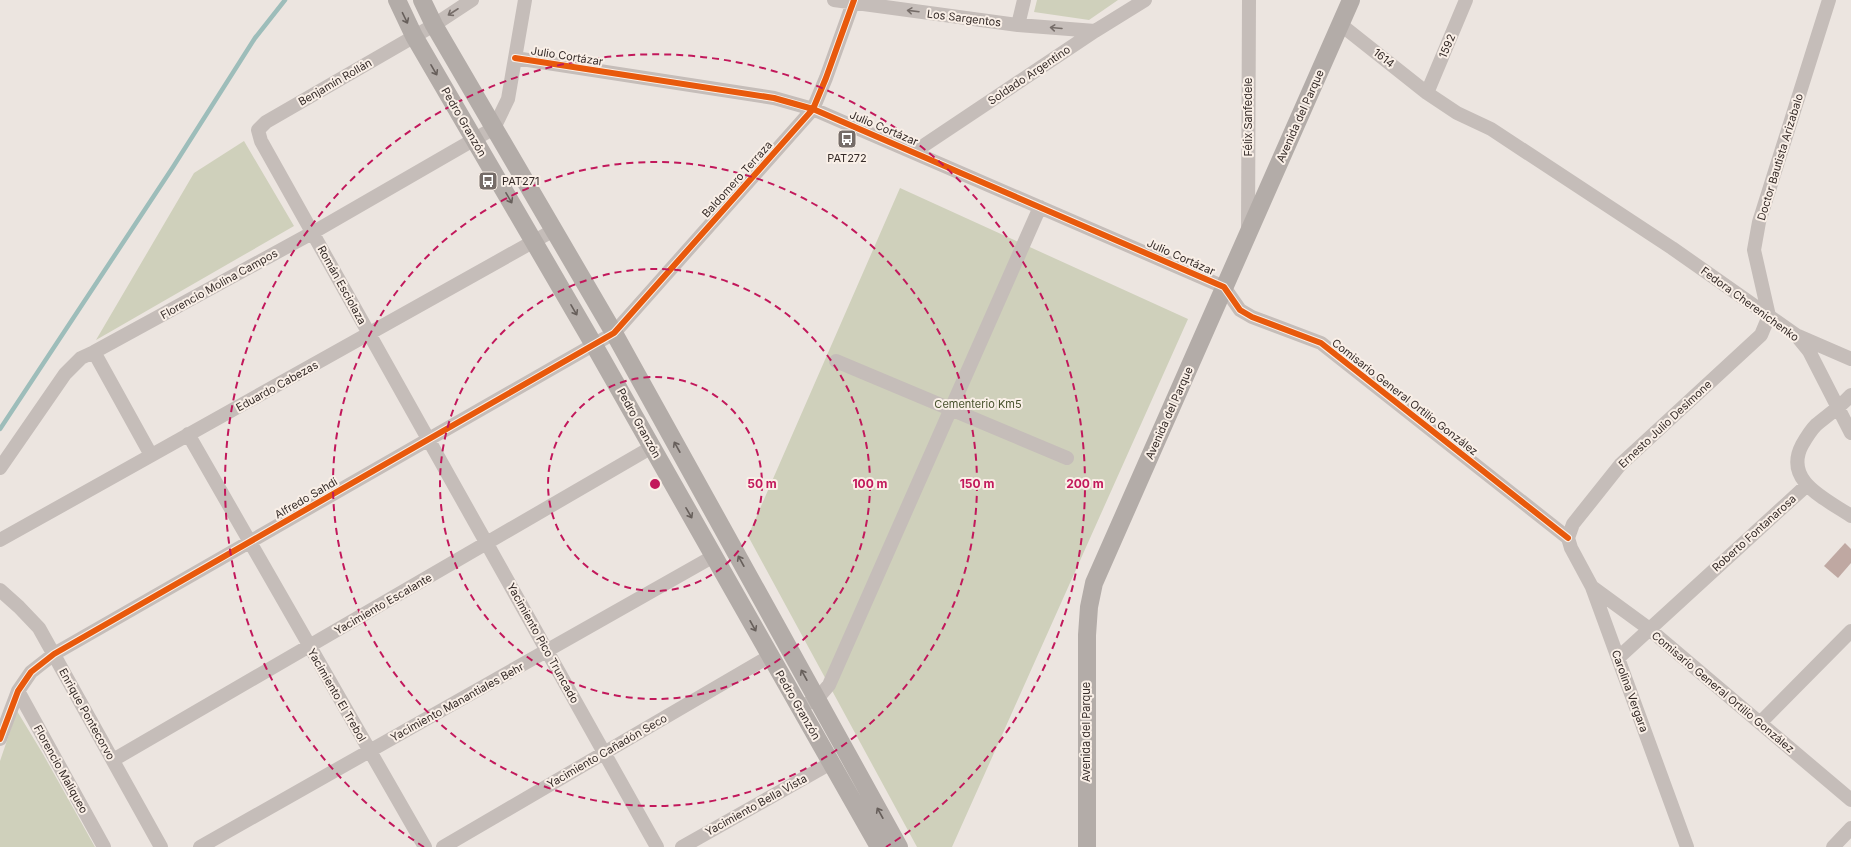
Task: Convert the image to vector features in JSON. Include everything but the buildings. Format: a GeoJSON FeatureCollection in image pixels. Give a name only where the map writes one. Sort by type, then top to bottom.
{"type":"FeatureCollection","features":[{"type":"Feature","properties":{"kind":"main road","name":"Pedro Granzón"},"geometry":{"type":"LineString","coordinates":[[397,0],[414,36],[594,345],[879,847]]}},
{"type":"Feature","properties":{"kind":"main road","name":"Pedro Granzón"},"geometry":{"type":"LineString","coordinates":[[422,0],[434,25],[614,333],[899,847]]}},
{"type":"Feature","properties":{"kind":"main road","name":"Avenida del Parque"},"geometry":{"type":"LineString","coordinates":[[1087,847],[1087,635],[1089,608],[1094,583],[1351,0]]}},
{"type":"Feature","properties":{"kind":"street"},"geometry":{"type":"LineString","coordinates":[[434,25],[472,0]]}},
{"type":"Feature","properties":{"kind":"street"},"geometry":{"type":"LineString","coordinates":[[494,128],[508,99],[525,0]]}},
{"type":"Feature","properties":{"kind":"street","name":"Los Sargentos"},"geometry":{"type":"LineString","coordinates":[[834,0],[1018,25],[1095,31]]}},
{"type":"Feature","properties":{"kind":"street"},"geometry":{"type":"LineString","coordinates":[[1018,25],[1024,0]]}},
{"type":"Feature","properties":{"kind":"street","name":"Soldado Argentino"},"geometry":{"type":"LineString","coordinates":[[914,152],[1095,31],[1145,0]]}},
{"type":"Feature","properties":{"kind":"street","name":"Félix Sanfedele"},"geometry":{"type":"LineString","coordinates":[[1248,0],[1248,234]]}},
{"type":"Feature","properties":{"kind":"street","name":"1592"},"geometry":{"type":"LineString","coordinates":[[1428,93],[1466,0]]}},
{"type":"Feature","properties":{"kind":"street","name":"Doctor Bautista Arizabalo"},"geometry":{"type":"LineString","coordinates":[[1770,316],[1754,250],[1759,222],[1829,0]]}},
{"type":"Feature","properties":{"kind":"street","name":"Baldomero Terraza"},"geometry":{"type":"LineString","coordinates":[[594,345],[614,333],[813,109],[826,78],[853,2]]}},
{"type":"Feature","properties":{"kind":"street","name":"1614"},"geometry":{"type":"LineString","coordinates":[[1340,24],[1428,93],[1458,113],[1491,129],[1672,248]]}},
{"type":"Feature","properties":{"kind":"street","name":"Benjamín Rollán"},"geometry":{"type":"LineString","coordinates":[[258,130],[266,122],[434,25]]}},
{"type":"Feature","properties":{"kind":"street","name":"Julio Cortázar"},"geometry":{"type":"LineString","coordinates":[[515,58],[774,98],[813,109],[1224,287]]}},
{"type":"Feature","properties":{"kind":"street","name":"Florencio Molina Campos"},"geometry":{"type":"LineString","coordinates":[[0,468],[65,374],[81,358],[312,233],[494,128]]}},
{"type":"Feature","properties":{"kind":"street","name":"Román Esciolaza"},"geometry":{"type":"LineString","coordinates":[[258,130],[261,141],[428,440]]}},
{"type":"Feature","properties":{"kind":"street"},"geometry":{"type":"LineString","coordinates":[[800,707],[817,699],[829,685],[1040,207]]}},
{"type":"Feature","properties":{"kind":"street","name":"Eduardo Cabezas"},"geometry":{"type":"LineString","coordinates":[[0,540],[188,434],[370,335],[554,230]]}},
{"type":"Feature","properties":{"kind":"street","name":"Fedora Cherenichenko"},"geometry":{"type":"LineString","coordinates":[[1672,248],[1796,335],[1809,351],[1851,434]]}},
{"type":"Feature","properties":{"kind":"street","name":"Comisario General Ortilio González"},"geometry":{"type":"LineString","coordinates":[[1224,287],[1240,310],[1252,318],[1321,343],[1568,538]]}},
{"type":"Feature","properties":{"kind":"street","name":"Ernesto Julio Desimone"},"geometry":{"type":"LineString","coordinates":[[1568,538],[1573,524],[1620,465],[1761,334],[1770,316]]}},
{"type":"Feature","properties":{"kind":"street"},"geometry":{"type":"LineString","coordinates":[[1796,335],[1851,359]]}},
{"type":"Feature","properties":{"kind":"street","name":"Alfredo Sahdi"},"geometry":{"type":"LineString","coordinates":[[0,739],[18,691],[31,672],[54,654],[594,345]]}},
{"type":"Feature","properties":{"kind":"street"},"geometry":{"type":"LineString","coordinates":[[94,352],[151,455]]}},
{"type":"Feature","properties":{"kind":"street"},"geometry":{"type":"LineString","coordinates":[[836,361],[1067,458]]}},
{"type":"Feature","properties":{"kind":"street","name":"Roberto Fontanarosa"},"geometry":{"type":"LineString","coordinates":[[1618,658],[1648,628],[1806,486],[1797,470],[1798,453],[1806,437],[1816,426],[1839,408],[1851,395]]}},
{"type":"Feature","properties":{"kind":"street","name":"Yacimiento El Trebol"},"geometry":{"type":"LineString","coordinates":[[188,434],[425,847]]}},
{"type":"Feature","properties":{"kind":"street","name":"Yacimiento Pico Truncado"},"geometry":{"type":"LineString","coordinates":[[428,440],[657,847]]}},
{"type":"Feature","properties":{"kind":"street","name":"Yacimiento Escalante"},"geometry":{"type":"LineString","coordinates":[[113,760],[652,447]]}},
{"type":"Feature","properties":{"kind":"street"},"geometry":{"type":"LineString","coordinates":[[674,485],[693,476]]}},
{"type":"Feature","properties":{"kind":"street"},"geometry":{"type":"LineString","coordinates":[[1806,486],[1851,516]]}},
{"type":"Feature","properties":{"kind":"street","name":"Carolina Vergara"},"geometry":{"type":"LineString","coordinates":[[1568,538],[1571,548],[1592,587],[1687,847]]}},
{"type":"Feature","properties":{"kind":"street","name":"Yacimiento Manantiales Behr"},"geometry":{"type":"LineString","coordinates":[[200,847],[714,556]]}},
{"type":"Feature","properties":{"kind":"street","name":"Comisario General Ortilio González"},"geometry":{"type":"LineString","coordinates":[[1592,587],[1648,628],[1851,800]]}},
{"type":"Feature","properties":{"kind":"street","name":"Enrique Pontecorvo"},"geometry":{"type":"LineString","coordinates":[[0,590],[39,628],[161,847]]}},
{"type":"Feature","properties":{"kind":"street"},"geometry":{"type":"LineString","coordinates":[[1760,723],[1851,631]]}},
{"type":"Feature","properties":{"kind":"street","name":"Yacimiento Cañadón Seco"},"geometry":{"type":"LineString","coordinates":[[443,847],[770,656]]}},
{"type":"Feature","properties":{"kind":"street","name":"Florencio Maliqueo"},"geometry":{"type":"LineString","coordinates":[[18,691],[104,847]]}},
{"type":"Feature","properties":{"kind":"street","name":"Yacimiento Bella Vista"},"geometry":{"type":"LineString","coordinates":[[682,847],[831,763]]}},
{"type":"Feature","properties":{"kind":"street"},"geometry":{"type":"LineString","coordinates":[[1833,847],[1851,828]]}},
{"type":"Feature","properties":{"kind":"green space"},"geometry":{"type":"Polygon","coordinates":[[[1037,0],[1118,0],[1089,20],[1034,12],[1037,0]]]}},
{"type":"Feature","properties":{"kind":"green space"},"geometry":{"type":"Polygon","coordinates":[[[244,141],[294,226],[96,340],[194,173],[244,141]]]}},
{"type":"Feature","properties":{"kind":"green space","name":"Cementerio Km5"},"geometry":{"type":"Polygon","coordinates":[[[900,188],[1188,319],[952,847],[917,847],[748,536],[900,188]]]}},
{"type":"Feature","properties":{"kind":"green space"},"geometry":{"type":"Polygon","coordinates":[[[17,711],[95,847],[0,847],[0,761],[17,711]]]}},
{"type":"Feature","properties":{"kind":"waterway"},"geometry":{"type":"LineString","coordinates":[[0,429],[173,167],[255,38],[285,0]]}},
{"type":"Feature","properties":{"kind":"cycle path"},"geometry":{"type":"LineString","coordinates":[[0,739],[18,691],[31,672],[54,654],[614,333],[813,109],[826,78],[854,0]]}},
{"type":"Feature","properties":{"kind":"cycle path"},"geometry":{"type":"LineString","coordinates":[[515,58],[774,98],[813,109],[1224,287],[1240,310],[1252,317],[1321,343],[1568,538]]}},
{"type":"Feature","properties":{"kind":"place","name":"PAT272"},"geometry":{"type":"Point","coordinates":[847,139]}},
{"type":"Feature","properties":{"kind":"place","name":"PAT271"},"geometry":{"type":"Point","coordinates":[488,181]}}]}
